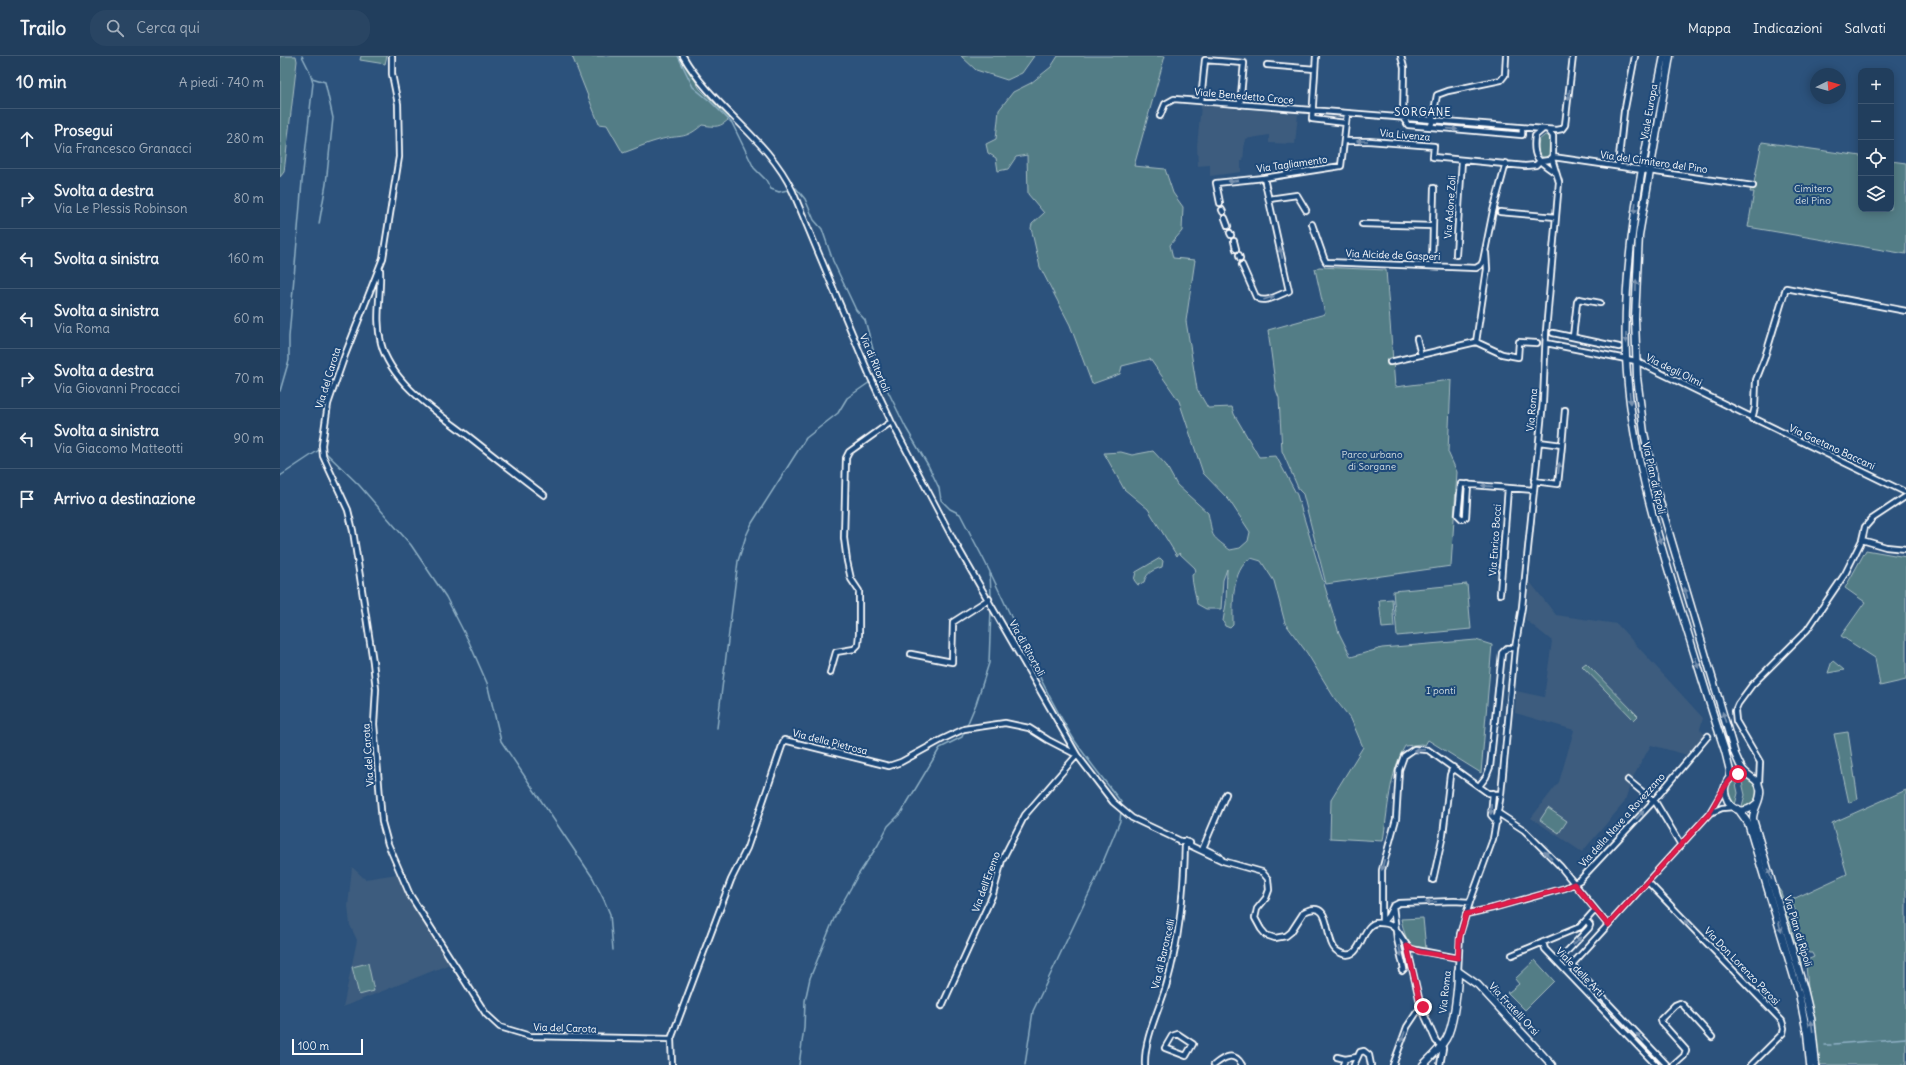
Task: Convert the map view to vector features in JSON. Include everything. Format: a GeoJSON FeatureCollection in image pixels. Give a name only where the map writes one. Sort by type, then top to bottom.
{"type":"FeatureCollection","features":[{"type":"Feature","properties":{"kind":"main road","name":"Viale Europa"},"geometry":{"type":"LineString","coordinates":[[1646,170],[1664,56]]}},
{"type":"Feature","properties":{"kind":"main road","name":"Viale Europa"},"geometry":{"type":"LineString","coordinates":[[1646,170],[1670,56]]}},
{"type":"Feature","properties":{"kind":"main road","name":"Via Pian di Ripoli"},"geometry":{"type":"LineString","coordinates":[[1646,170],[1635,206],[1629,264],[1626,359],[1631,411],[1644,486],[1725,751],[1730,772],[1727,782],[1726,798],[1748,823],[1797,985],[1805,1020],[1810,1065]]}},
{"type":"Feature","properties":{"kind":"main road","name":"Via Pian di Ripoli"},"geometry":{"type":"LineString","coordinates":[[1646,170],[1639,234],[1636,281],[1636,361],[1644,433],[1657,492],[1736,754],[1741,767],[1755,778],[1759,784],[1760,795],[1756,804],[1753,819],[1808,1004],[1816,1065]]}},
{"type":"Feature","properties":{"kind":"main road"},"geometry":{"type":"LineString","coordinates":[[1727,782],[1737,774],[1748,774]]}},
{"type":"Feature","properties":{"kind":"main road"},"geometry":{"type":"LineString","coordinates":[[1735,808],[1746,809],[1756,804]]}},
{"type":"Feature","properties":{"kind":"main road","name":"Via Roma"},"geometry":{"type":"LineString","coordinates":[[1423,1065],[1441,1046],[1450,1030],[1457,988],[1458,971]]}},
{"type":"Feature","properties":{"kind":"main road","name":"Via Fratelli Orsi"},"geometry":{"type":"LineString","coordinates":[[1458,971],[1478,985],[1552,1065]]}},
{"type":"Feature","properties":{"kind":"street","name":"Via del Carota"},"geometry":{"type":"LineString","coordinates":[[392,56],[392,74],[398,104],[399,157],[383,258],[380,268],[369,290],[328,404],[322,445],[323,456],[348,510],[353,531],[373,662],[376,689],[374,724],[382,822],[388,844],[410,895],[422,915],[486,1014],[500,1027],[530,1036],[671,1038]]}},
{"type":"Feature","properties":{"kind":"street","name":"Via di Ritortoli"},"geometry":{"type":"LineString","coordinates":[[683,56],[707,91],[778,165],[793,192],[869,374],[891,422],[953,539],[989,599],[1077,755],[1113,802],[1132,818],[1182,843],[1237,866],[1256,869],[1266,876],[1269,890],[1266,898],[1257,909],[1255,918],[1260,929],[1268,936],[1277,938],[1286,936],[1291,932],[1304,912],[1316,910],[1324,914],[1326,918],[1329,938],[1334,948],[1341,953],[1350,953],[1358,948],[1370,925],[1374,922],[1382,923],[1388,916],[1393,906]]}},
{"type":"Feature","properties":{"kind":"street"},"geometry":{"type":"LineString","coordinates":[[1316,56],[1311,110],[1313,120],[1346,123]]}},
{"type":"Feature","properties":{"kind":"street"},"geometry":{"type":"LineString","coordinates":[[1401,56],[1404,68],[1403,118]]}},
{"type":"Feature","properties":{"kind":"street"},"geometry":{"type":"LineString","coordinates":[[1431,127],[1437,95],[1448,91],[1501,80],[1505,75],[1506,56]]}},
{"type":"Feature","properties":{"kind":"street"},"geometry":{"type":"LineString","coordinates":[[1525,166],[1532,162],[1537,133],[1546,130],[1559,130],[1565,125],[1573,56]]}},
{"type":"Feature","properties":{"kind":"street"},"geometry":{"type":"LineString","coordinates":[[1618,166],[1624,109],[1635,56]]}},
{"type":"Feature","properties":{"kind":"street"},"geometry":{"type":"LineString","coordinates":[[1201,101],[1206,60],[1244,63],[1240,105]]}},
{"type":"Feature","properties":{"kind":"street"},"geometry":{"type":"LineString","coordinates":[[1267,65],[1315,69]]}},
{"type":"Feature","properties":{"kind":"street","name":"Viale Benedetto Croce"},"geometry":{"type":"LineString","coordinates":[[1160,116],[1166,104],[1174,99],[1347,114],[1432,119],[1546,130]]}},
{"type":"Feature","properties":{"kind":"street","name":"Via Tagliamento"},"geometry":{"type":"LineString","coordinates":[[1220,203],[1216,183],[1264,178],[1341,166],[1347,114]]}},
{"type":"Feature","properties":{"kind":"street","name":"Viale Benedetto Croce"},"geometry":{"type":"LineString","coordinates":[[1403,118],[1408,125],[1482,132],[1522,135],[1523,128]]}},
{"type":"Feature","properties":{"kind":"street"},"geometry":{"type":"LineString","coordinates":[[1482,132],[1483,124]]}},
{"type":"Feature","properties":{"kind":"street"},"geometry":{"type":"LineString","coordinates":[[1523,128],[1531,132],[1535,140]]}},
{"type":"Feature","properties":{"kind":"street","name":"Via Roma"},"geometry":{"type":"LineString","coordinates":[[1458,971],[1459,940],[1470,902],[1491,848],[1497,822],[1515,648],[1522,607],[1539,442],[1559,182],[1552,158],[1552,136],[1546,130]]}},
{"type":"Feature","properties":{"kind":"street","name":"Via Livenza"},"geometry":{"type":"LineString","coordinates":[[1344,141],[1369,141],[1434,146],[1433,157],[1462,160],[1525,166],[1536,165],[1541,161]]}},
{"type":"Feature","properties":{"kind":"street"},"geometry":{"type":"LineString","coordinates":[[1534,153],[1557,174]]}},
{"type":"Feature","properties":{"kind":"street","name":"Via del Cimitero del Pino"},"geometry":{"type":"LineString","coordinates":[[1541,161],[1552,158],[1754,186]]}},
{"type":"Feature","properties":{"kind":"street","name":"Via Adone Zoli"},"geometry":{"type":"LineString","coordinates":[[1456,256],[1462,160]]}},
{"type":"Feature","properties":{"kind":"street","name":"Via Alcide de Gasperi"},"geometry":{"type":"LineString","coordinates":[[1312,224],[1326,262],[1377,265],[1432,265],[1476,268],[1482,263],[1506,163]]}},
{"type":"Feature","properties":{"kind":"street"},"geometry":{"type":"LineString","coordinates":[[1242,265],[1258,300],[1264,301],[1289,291],[1264,178]]}},
{"type":"Feature","properties":{"kind":"street"},"geometry":{"type":"LineString","coordinates":[[1432,265],[1434,188]]}},
{"type":"Feature","properties":{"kind":"street"},"geometry":{"type":"LineString","coordinates":[[1269,199],[1297,195],[1306,210]]}},
{"type":"Feature","properties":{"kind":"street"},"geometry":{"type":"LineString","coordinates":[[1500,212],[1556,217]]}},
{"type":"Feature","properties":{"kind":"street"},"geometry":{"type":"LineString","coordinates":[[1225,218],[1228,226]]}},
{"type":"Feature","properties":{"kind":"street"},"geometry":{"type":"LineString","coordinates":[[1362,224],[1433,226]]}},
{"type":"Feature","properties":{"kind":"street"},"geometry":{"type":"LineString","coordinates":[[1234,241],[1236,249]]}},
{"type":"Feature","properties":{"kind":"street"},"geometry":{"type":"LineString","coordinates":[[1476,342],[1487,269],[1485,247]]}},
{"type":"Feature","properties":{"kind":"street","name":"Via del Carota"},"geometry":{"type":"LineString","coordinates":[[380,268],[378,321],[380,342],[384,354],[394,371],[415,395],[544,495]]}},
{"type":"Feature","properties":{"kind":"street"},"geometry":{"type":"LineString","coordinates":[[1752,419],[1755,408],[1756,380],[1765,357],[1786,288],[1906,311]]}},
{"type":"Feature","properties":{"kind":"street"},"geometry":{"type":"LineString","coordinates":[[1573,337],[1577,302],[1579,299],[1600,303]]}},
{"type":"Feature","properties":{"kind":"street"},"geometry":{"type":"LineString","coordinates":[[1553,334],[1619,347]]}},
{"type":"Feature","properties":{"kind":"street"},"geometry":{"type":"LineString","coordinates":[[1417,339],[1422,355]]}},
{"type":"Feature","properties":{"kind":"street"},"geometry":{"type":"LineString","coordinates":[[1583,350],[1585,340]]}},
{"type":"Feature","properties":{"kind":"street"},"geometry":{"type":"LineString","coordinates":[[1390,362],[1476,342],[1502,354],[1518,357],[1519,342],[1537,343]]}},
{"type":"Feature","properties":{"kind":"street","name":"Via degli Olmi"},"geometry":{"type":"LineString","coordinates":[[1546,343],[1636,361],[1752,419]]}},
{"type":"Feature","properties":{"kind":"street"},"geometry":{"type":"LineString","coordinates":[[1534,481],[1558,484],[1565,410]]}},
{"type":"Feature","properties":{"kind":"street","name":"Via Gaetano Baccani"},"geometry":{"type":"LineString","coordinates":[[1752,419],[1905,491]]}},
{"type":"Feature","properties":{"kind":"street"},"geometry":{"type":"LineString","coordinates":[[830,673],[836,652],[854,649],[858,645],[859,634],[859,591],[851,579],[844,538],[846,458],[849,452],[891,422]]}},
{"type":"Feature","properties":{"kind":"street"},"geometry":{"type":"LineString","coordinates":[[1539,442],[1562,445]]}},
{"type":"Feature","properties":{"kind":"street"},"geometry":{"type":"LineString","coordinates":[[1468,484],[1465,518],[1459,518],[1460,484],[1468,484],[1534,490]]}},
{"type":"Feature","properties":{"kind":"street","name":"Via Enrico Bocci"},"geometry":{"type":"LineString","coordinates":[[1500,594],[1508,488]]}},
{"type":"Feature","properties":{"kind":"street"},"geometry":{"type":"LineString","coordinates":[[1759,784],[1759,760],[1736,721],[1737,706],[1752,685],[1807,630],[1844,574],[1862,540],[1866,527],[1872,519],[1906,498],[1905,491]]}},
{"type":"Feature","properties":{"kind":"street"},"geometry":{"type":"LineString","coordinates":[[1862,540],[1886,547],[1906,549]]}},
{"type":"Feature","properties":{"kind":"street"},"geometry":{"type":"LineString","coordinates":[[911,654],[952,662],[954,622],[989,599]]}},
{"type":"Feature","properties":{"kind":"street"},"geometry":{"type":"LineString","coordinates":[[1479,786],[1486,777],[1490,767],[1502,653],[1507,648],[1515,648]]}},
{"type":"Feature","properties":{"kind":"street","name":"Via della Pietrosa"},"geometry":{"type":"LineString","coordinates":[[671,1038],[731,880],[747,848],[784,740],[889,766],[901,762],[942,739],[964,729],[1005,723],[1029,728],[1077,755]]}},
{"type":"Feature","properties":{"kind":"street","name":"Via della Nave a Rovezzano"},"geometry":{"type":"LineString","coordinates":[[1466,914],[1565,888],[1580,880],[1653,800],[1708,736]]}},
{"type":"Feature","properties":{"kind":"street"},"geometry":{"type":"LineString","coordinates":[[1440,1065],[1444,1048],[1436,1041],[1424,1014],[1425,1010],[1421,1007],[1407,946],[1392,926],[1382,923],[1382,870],[1396,819],[1401,760],[1410,751],[1421,749],[1430,752],[1488,793],[1501,794]]}},
{"type":"Feature","properties":{"kind":"street","name":"Via dell'Eremo"},"geometry":{"type":"LineString","coordinates":[[942,1006],[994,894],[1002,860],[1025,816],[1077,755]]}},
{"type":"Feature","properties":{"kind":"street"},"geometry":{"type":"LineString","coordinates":[[1433,880],[1443,835],[1450,775],[1453,768]]}},
{"type":"Feature","properties":{"kind":"street"},"geometry":{"type":"LineString","coordinates":[[1748,774],[1755,774],[1760,769]]}},
{"type":"Feature","properties":{"kind":"street"},"geometry":{"type":"LineString","coordinates":[[1628,780],[1653,800],[1662,812],[1680,844]]}},
{"type":"Feature","properties":{"kind":"street"},"geometry":{"type":"LineString","coordinates":[[1567,970],[1648,882],[1680,844],[1709,814],[1727,782]]}},
{"type":"Feature","properties":{"kind":"street","name":"Via Roma"},"geometry":{"type":"LineString","coordinates":[[1493,793],[1491,815],[1497,822]]}},
{"type":"Feature","properties":{"kind":"street"},"geometry":{"type":"LineString","coordinates":[[1223,861],[1219,856],[1203,848],[1226,794]]}},
{"type":"Feature","properties":{"kind":"street"},"geometry":{"type":"LineString","coordinates":[[1709,814],[1722,808],[1735,808]]}},
{"type":"Feature","properties":{"kind":"street"},"geometry":{"type":"LineString","coordinates":[[1498,813],[1528,834],[1569,876],[1608,925]]}},
{"type":"Feature","properties":{"kind":"street","name":"Via di Baroncelli"},"geometry":{"type":"LineString","coordinates":[[1146,1065],[1146,1049],[1167,984],[1177,944],[1184,884],[1182,843]]}},
{"type":"Feature","properties":{"kind":"street","name":"Via Don Lorenzo Perosi"},"geometry":{"type":"LineString","coordinates":[[1648,882],[1782,1022],[1784,1028],[1782,1035],[1751,1065]]}},
{"type":"Feature","properties":{"kind":"street"},"geometry":{"type":"LineString","coordinates":[[1402,971],[1404,970],[1393,906],[1399,903],[1454,901],[1470,902]]}},
{"type":"Feature","properties":{"kind":"street"},"geometry":{"type":"LineString","coordinates":[[1512,954],[1578,928],[1587,921],[1595,910]]}},
{"type":"Feature","properties":{"kind":"street"},"geometry":{"type":"LineString","coordinates":[[1558,961],[1590,928],[1587,921]]}},
{"type":"Feature","properties":{"kind":"street","name":"Viale delle Arti"},"geometry":{"type":"LineString","coordinates":[[1542,942],[1545,948],[1656,1065]]}},
{"type":"Feature","properties":{"kind":"street"},"geometry":{"type":"LineString","coordinates":[[1407,946],[1420,952],[1458,958]]}},
{"type":"Feature","properties":{"kind":"street","name":"Viale delle Arti"},"geometry":{"type":"LineString","coordinates":[[1572,965],[1667,1065]]}},
{"type":"Feature","properties":{"kind":"street"},"geometry":{"type":"LineString","coordinates":[[1674,1065],[1684,1056],[1686,1050],[1662,1023],[1661,1018],[1675,1005],[1680,1003],[1683,1005],[1712,1037]]}},
{"type":"Feature","properties":{"kind":"street"},"geometry":{"type":"LineString","coordinates":[[1393,1065],[1407,1027],[1418,1009],[1421,1007]]}},
{"type":"Feature","properties":{"kind":"street"},"geometry":{"type":"LineString","coordinates":[[1608,1013],[1612,1008]]}},
{"type":"Feature","properties":{"kind":"street"},"geometry":{"type":"LineString","coordinates":[[1417,1012],[1420,1015],[1424,1014]]}},
{"type":"Feature","properties":{"kind":"street"},"geometry":{"type":"LineString","coordinates":[[1178,1034],[1193,1044],[1186,1056],[1165,1048],[1172,1036],[1178,1034]]}},
{"type":"Feature","properties":{"kind":"street"},"geometry":{"type":"LineString","coordinates":[[671,1038],[672,1065]]}},
{"type":"Feature","properties":{"kind":"street"},"geometry":{"type":"LineString","coordinates":[[1354,1065],[1360,1052],[1364,1051],[1367,1052],[1371,1065]]}},
{"type":"Feature","properties":{"kind":"street"},"geometry":{"type":"LineString","coordinates":[[1214,1065],[1223,1058],[1231,1056],[1236,1058],[1242,1065]]}},
{"type":"Feature","properties":{"kind":"street"},"geometry":{"type":"LineString","coordinates":[[1337,1057],[1345,1059],[1358,1057]]}},
{"type":"Feature","properties":{"kind":"street"},"geometry":{"type":"LineString","coordinates":[[1343,1065],[1345,1059]]}},
{"type":"Feature","properties":{"kind":"shaded area"},"geometry":{"type":"Polygon","coordinates":[[[1201,105],[1298,114],[1295,144],[1269,143],[1269,135],[1245,139],[1243,161],[1241,161],[1241,172],[1210,176],[1210,165],[1198,166],[1197,146],[1201,105]]]}},
{"type":"Feature","properties":{"kind":"shaded area"},"geometry":{"type":"Polygon","coordinates":[[[1530,582],[1556,615],[1617,624],[1703,718],[1700,729],[1705,735],[1687,755],[1651,745],[1632,779],[1624,803],[1582,852],[1531,818],[1559,782],[1574,730],[1515,713],[1516,691],[1544,697],[1552,641],[1526,620],[1530,582]]]}},
{"type":"Feature","properties":{"kind":"shaded area"},"geometry":{"type":"Polygon","coordinates":[[[352,867],[365,879],[397,874],[406,893],[450,964],[343,1007],[357,940],[350,925],[348,906],[352,867]]]}},
{"type":"Feature","properties":{"kind":"green space"},"geometry":{"type":"Polygon","coordinates":[[[280,56],[296,56],[297,61],[284,172],[280,177],[280,56]]]}},
{"type":"Feature","properties":{"kind":"green space"},"geometry":{"type":"Polygon","coordinates":[[[361,56],[387,56],[385,64],[360,60],[361,56]]]}},
{"type":"Feature","properties":{"kind":"green space"},"geometry":{"type":"Polygon","coordinates":[[[572,56],[681,56],[700,89],[730,118],[720,125],[702,125],[686,135],[654,141],[623,153],[607,125],[599,124],[572,56]]]}},
{"type":"Feature","properties":{"kind":"green space"},"geometry":{"type":"Polygon","coordinates":[[[961,56],[1034,56],[1022,73],[1007,80],[976,70],[961,56]]]}},
{"type":"Feature","properties":{"kind":"green space","name":"I ponti"},"geometry":{"type":"Polygon","coordinates":[[[1058,56],[1165,56],[1134,166],[1165,169],[1173,193],[1183,207],[1182,231],[1170,245],[1173,258],[1195,260],[1186,321],[1197,389],[1208,408],[1232,407],[1234,414],[1259,457],[1276,456],[1297,495],[1339,633],[1351,657],[1382,648],[1476,640],[1492,645],[1481,773],[1428,740],[1425,745],[1405,746],[1392,780],[1383,841],[1330,838],[1331,799],[1363,747],[1351,719],[1335,699],[1307,653],[1285,623],[1274,581],[1261,561],[1251,558],[1244,564],[1240,571],[1234,588],[1233,625],[1230,628],[1225,626],[1223,621],[1226,604],[1227,569],[1223,580],[1221,609],[1206,609],[1197,604],[1192,579],[1192,575],[1196,572],[1195,568],[1179,553],[1177,556],[1148,509],[1124,489],[1104,453],[1121,452],[1132,455],[1153,451],[1166,465],[1177,485],[1208,513],[1213,534],[1218,541],[1230,550],[1240,548],[1248,541],[1250,532],[1229,500],[1203,473],[1179,401],[1150,359],[1122,366],[1120,374],[1092,384],[1070,325],[1040,267],[1031,228],[1032,224],[1044,213],[1028,194],[1027,155],[1016,157],[1008,169],[998,171],[996,158],[988,153],[986,144],[996,139],[999,110],[1013,92],[1031,83],[1051,67],[1058,56]]]}},
{"type":"Feature","properties":{"kind":"green space"},"geometry":{"type":"Polygon","coordinates":[[[1545,135],[1548,135],[1550,139],[1549,154],[1545,158],[1540,155],[1538,148],[1539,140],[1545,135]]]}},
{"type":"Feature","properties":{"kind":"green space","name":"Cimitero del Pino"},"geometry":{"type":"Polygon","coordinates":[[[1762,142],[1858,156],[1858,212],[1894,212],[1894,161],[1906,163],[1906,254],[1748,227],[1754,192],[1750,192],[1751,188],[1753,188],[1762,142]]]}},
{"type":"Feature","properties":{"kind":"green space","name":"Parco urbano di Sorgane"},"geometry":{"type":"Polygon","coordinates":[[[1319,267],[1386,270],[1395,387],[1451,380],[1448,452],[1457,472],[1451,566],[1326,584],[1303,494],[1299,490],[1282,451],[1279,398],[1276,390],[1268,330],[1325,314],[1315,269],[1319,267]]]}},
{"type":"Feature","properties":{"kind":"green space"},"geometry":{"type":"Polygon","coordinates":[[[1866,550],[1906,557],[1906,680],[1880,686],[1875,658],[1841,636],[1865,602],[1845,588],[1866,550]]]}},
{"type":"Feature","properties":{"kind":"green space"},"geometry":{"type":"Polygon","coordinates":[[[1160,558],[1163,561],[1162,567],[1151,572],[1144,582],[1138,585],[1134,580],[1136,572],[1160,558]]]}},
{"type":"Feature","properties":{"kind":"green space"},"geometry":{"type":"Polygon","coordinates":[[[1467,584],[1471,629],[1397,636],[1393,591],[1467,584]]]}},
{"type":"Feature","properties":{"kind":"green space"},"geometry":{"type":"Polygon","coordinates":[[[1392,599],[1394,627],[1382,628],[1379,600],[1392,599]]]}},
{"type":"Feature","properties":{"kind":"green space"},"geometry":{"type":"Polygon","coordinates":[[[1833,661],[1844,670],[1828,673],[1833,661]]]}},
{"type":"Feature","properties":{"kind":"green space"},"geometry":{"type":"Polygon","coordinates":[[[1586,663],[1638,716],[1634,720],[1582,666],[1586,663]]]}},
{"type":"Feature","properties":{"kind":"green space"},"geometry":{"type":"Polygon","coordinates":[[[1848,732],[1858,799],[1849,803],[1834,734],[1848,732]]]}},
{"type":"Feature","properties":{"kind":"green space"},"geometry":{"type":"Polygon","coordinates":[[[1741,778],[1746,778],[1753,782],[1756,789],[1756,797],[1754,801],[1744,807],[1742,806],[1745,795],[1741,778]]]}},
{"type":"Feature","properties":{"kind":"green space"},"geometry":{"type":"Polygon","coordinates":[[[1735,779],[1738,793],[1735,805],[1729,799],[1728,788],[1735,779]]]}},
{"type":"Feature","properties":{"kind":"green space"},"geometry":{"type":"Polygon","coordinates":[[[1906,790],[1906,1065],[1819,1065],[1816,1032],[1808,989],[1806,964],[1807,960],[1814,957],[1812,953],[1809,953],[1801,946],[1795,929],[1798,926],[1796,918],[1798,917],[1791,900],[1847,874],[1832,823],[1906,790]]]}},
{"type":"Feature","properties":{"kind":"green space"},"geometry":{"type":"Polygon","coordinates":[[[1548,808],[1567,821],[1559,833],[1540,820],[1548,808]]]}},
{"type":"Feature","properties":{"kind":"green space"},"geometry":{"type":"Polygon","coordinates":[[[1776,885],[1781,892],[1801,961],[1802,975],[1776,885]]]}},
{"type":"Feature","properties":{"kind":"green space"},"geometry":{"type":"Polygon","coordinates":[[[1423,918],[1426,949],[1419,948],[1410,943],[1405,935],[1401,919],[1423,918]]]}},
{"type":"Feature","properties":{"kind":"green space"},"geometry":{"type":"Polygon","coordinates":[[[1535,960],[1554,981],[1525,1010],[1507,992],[1519,984],[1515,979],[1535,960]]]}},
{"type":"Feature","properties":{"kind":"green space"},"geometry":{"type":"Polygon","coordinates":[[[368,963],[374,991],[359,995],[352,967],[368,963]]]}},
{"type":"Feature","properties":{"kind":"waterway"},"geometry":{"type":"LineString","coordinates":[[280,391],[289,360],[289,337],[302,181],[313,83],[309,70],[302,56]]}},
{"type":"Feature","properties":{"kind":"waterway"},"geometry":{"type":"LineString","coordinates":[[678,56],[693,87],[732,123],[754,168],[766,180],[771,189],[779,192],[796,188],[805,199],[814,220],[822,229],[833,261],[856,310],[865,320],[880,375],[906,428],[928,465],[939,488],[941,500],[950,509],[960,514],[990,572],[991,596]]}},
{"type":"Feature","properties":{"kind":"waterway"},"geometry":{"type":"LineString","coordinates":[[312,78],[325,82],[333,118],[326,184],[319,224]]}},
{"type":"Feature","properties":{"kind":"waterway"},"geometry":{"type":"LineString","coordinates":[[717,728],[738,561],[752,523],[806,438],[838,413],[847,398],[880,375]]}},
{"type":"Feature","properties":{"kind":"waterway"},"geometry":{"type":"LineString","coordinates":[[280,476],[322,448]]}},
{"type":"Feature","properties":{"kind":"waterway"},"geometry":{"type":"LineString","coordinates":[[324,451],[359,485],[411,545],[446,597],[469,642],[487,683],[501,741],[593,878],[604,900],[610,914],[613,950]]}},
{"type":"Feature","properties":{"kind":"waterway"},"geometry":{"type":"LineString","coordinates":[[991,574],[1041,680],[1063,721],[1080,749],[1121,802],[1121,807]]}},
{"type":"Feature","properties":{"kind":"waterway"},"geometry":{"type":"LineString","coordinates":[[799,1065],[804,1028],[805,1001],[810,978],[835,916],[888,826],[901,813],[940,748],[962,737],[976,704],[989,663],[991,609]]}},
{"type":"Feature","properties":{"kind":"waterway"},"geometry":{"type":"LineString","coordinates":[[1025,1065],[1033,1011],[1095,881],[1120,821],[1121,811]]}},
{"type":"Feature","properties":{"kind":"waterway"},"geometry":{"type":"LineString","coordinates":[[1834,1044],[1906,1038]]}},
{"type":"Feature","properties":{"kind":"waterway"},"geometry":{"type":"LineString","coordinates":[[1825,1045],[1831,1045]]}},
{"type":"Feature","properties":{"kind":"district","name":"SORGANE"},"geometry":{"type":"Point","coordinates":[1423,112]}},
{"type":"Feature","properties":{"kind":"route"},"geometry":{"type":"LineString","coordinates":[[1423,1007],[1421,1007],[1407,946],[1411,950],[1458,958],[1460,932],[1466,914],[1555,891],[1574,884],[1608,925],[1655,874],[1680,844],[1709,814],[1727,782],[1731,777],[1738,774]]}}]}
